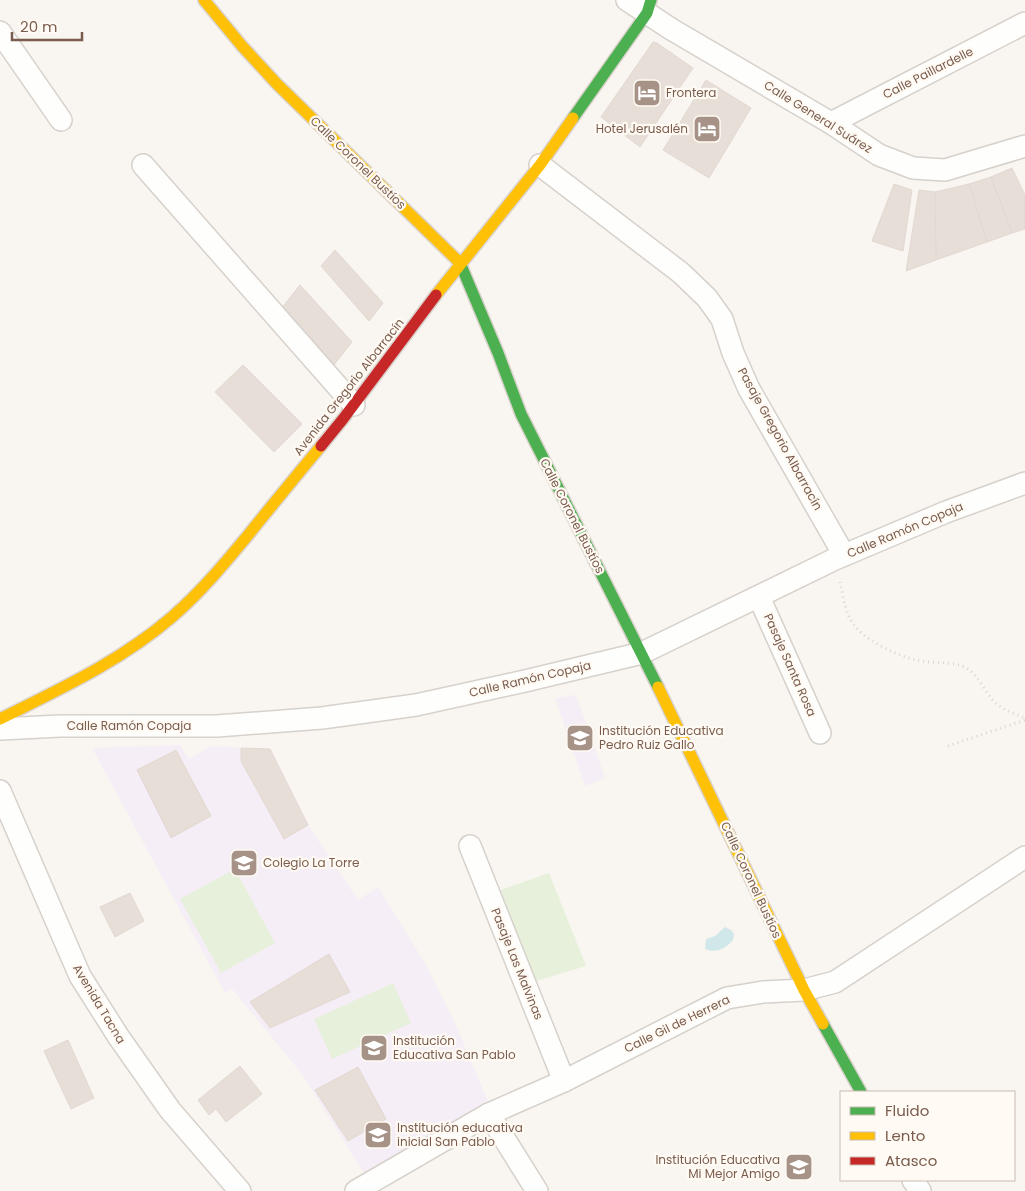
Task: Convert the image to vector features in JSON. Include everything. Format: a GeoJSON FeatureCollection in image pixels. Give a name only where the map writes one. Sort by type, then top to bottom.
{"type":"FeatureCollection","features":[{"type":"Feature","properties":{"kind":"street","name":"Calle Coronel Bustíos"},"geometry":{"type":"LineString","coordinates":[[204,0],[277,84],[460,263],[498,353],[521,414],[642,652],[804,990],[859,1091]]}},
{"type":"Feature","properties":{"kind":"street","name":"Calle General Suárez"},"geometry":{"type":"LineString","coordinates":[[627,0],[649,7],[879,154],[913,168],[945,170],[1025,146]]}},
{"type":"Feature","properties":{"kind":"street","name":"Avenida Gregorio Albarracín"},"geometry":{"type":"LineString","coordinates":[[0,719],[92,673],[133,647],[171,618],[219,570],[354,405],[460,263],[540,165],[649,7]]}},
{"type":"Feature","properties":{"kind":"street","name":"Calle Paillardelle"},"geometry":{"type":"LineString","coordinates":[[831,123],[1025,23]]}},
{"type":"Feature","properties":{"kind":"street"},"geometry":{"type":"LineString","coordinates":[[0,32],[61,120]]}},
{"type":"Feature","properties":{"kind":"street"},"geometry":{"type":"LineString","coordinates":[[144,164],[354,405]]}},
{"type":"Feature","properties":{"kind":"street","name":"Pasaje Gregorio Albarracín"},"geometry":{"type":"LineString","coordinates":[[540,165],[681,273],[707,298],[722,319],[733,353],[749,389],[840,557]]}},
{"type":"Feature","properties":{"kind":"street","name":"Calle Ramón Copaja"},"geometry":{"type":"LineString","coordinates":[[0,729],[60,726],[217,726],[322,718],[416,705],[642,652],[840,557],[946,512],[1025,483]]}},
{"type":"Feature","properties":{"kind":"street","name":"Pasaje Santa Rosa"},"geometry":{"type":"LineString","coordinates":[[759,597],[820,733]]}},
{"type":"Feature","properties":{"kind":"street","name":"Avenida Tacna"},"geometry":{"type":"LineString","coordinates":[[0,791],[80,976],[118,1036],[170,1110],[240,1191]]}},
{"type":"Feature","properties":{"kind":"street","name":"Pasaje Las Malvinas"},"geometry":{"type":"LineString","coordinates":[[470,846],[564,1081]]}},
{"type":"Feature","properties":{"kind":"street","name":"Calle Gil de Herrera"},"geometry":{"type":"LineString","coordinates":[[356,1191],[489,1114],[564,1081],[727,998],[763,992],[804,990],[835,982],[1025,857]]}},
{"type":"Feature","properties":{"kind":"street"},"geometry":{"type":"LineString","coordinates":[[489,1114],[537,1191]]}},
{"type":"Feature","properties":{"kind":"path"},"geometry":{"type":"LineString","coordinates":[[840,557],[844,604],[854,625],[870,639],[889,650],[916,660],[962,666],[971,671],[996,704],[1025,719]]}},
{"type":"Feature","properties":{"kind":"path"},"geometry":{"type":"LineString","coordinates":[[948,746],[1025,719]]}},
{"type":"Feature","properties":{"kind":"shaded area","name":"Institución Educativa Pedro Ruiz Gallo"},"geometry":{"type":"Polygon","coordinates":[[[576,695],[605,778],[585,786],[555,698],[576,695]]]}},
{"type":"Feature","properties":{"kind":"shaded area"},"geometry":{"type":"Polygon","coordinates":[[[180,745],[189,759],[211,746],[270,749],[308,825],[358,900],[378,887],[425,963],[455,1023],[489,1104],[365,1175],[302,1074],[232,989],[225,993],[92,748],[180,745]]]}},
{"type":"Feature","properties":{"kind":"green space"},"geometry":{"type":"Polygon","coordinates":[[[235,869],[275,943],[221,973],[180,899],[235,869]]]}},
{"type":"Feature","properties":{"kind":"green space"},"geometry":{"type":"Polygon","coordinates":[[[549,873],[586,966],[533,982],[498,891],[549,873]]]}},
{"type":"Feature","properties":{"kind":"green space"},"geometry":{"type":"Polygon","coordinates":[[[393,983],[411,1023],[332,1059],[314,1019],[393,983]]]}},
{"type":"Feature","properties":{"kind":"water"},"geometry":{"type":"Polygon","coordinates":[[[725,927],[734,934],[733,940],[720,949],[713,951],[705,949],[706,939],[715,936],[725,927]]]}},
{"type":"Feature","properties":{"kind":"building","name":"Frontera"},"geometry":{"type":"Polygon","coordinates":[[[653,42],[693,68],[640,147],[601,117],[653,42]]]}},
{"type":"Feature","properties":{"kind":"building","name":"Hotel Jerusalén"},"geometry":{"type":"Polygon","coordinates":[[[706,80],[751,108],[709,178],[663,150],[706,80]]]}},
{"type":"Feature","properties":{"kind":"building"},"geometry":{"type":"Polygon","coordinates":[[[1012,168],[1025,195],[1025,229],[1012,233],[991,177],[1012,168]]]}},
{"type":"Feature","properties":{"kind":"building"},"geometry":{"type":"Polygon","coordinates":[[[991,177],[1012,233],[987,242],[969,184],[991,177]]]}},
{"type":"Feature","properties":{"kind":"building"},"geometry":{"type":"Polygon","coordinates":[[[894,184],[912,190],[903,251],[872,241],[894,184]]]}},
{"type":"Feature","properties":{"kind":"building"},"geometry":{"type":"Polygon","coordinates":[[[969,184],[987,242],[936,260],[935,192],[969,184]]]}},
{"type":"Feature","properties":{"kind":"building"},"geometry":{"type":"Polygon","coordinates":[[[919,190],[935,192],[936,260],[906,271],[919,190]]]}},
{"type":"Feature","properties":{"kind":"building"},"geometry":{"type":"Polygon","coordinates":[[[335,250],[383,303],[369,321],[321,266],[335,250]]]}},
{"type":"Feature","properties":{"kind":"building"},"geometry":{"type":"Polygon","coordinates":[[[300,285],[352,342],[333,366],[281,309],[300,285]]]}},
{"type":"Feature","properties":{"kind":"building"},"geometry":{"type":"Polygon","coordinates":[[[243,365],[302,424],[274,452],[215,392],[243,365]]]}},
{"type":"Feature","properties":{"kind":"building"},"geometry":{"type":"Polygon","coordinates":[[[241,748],[270,749],[308,825],[284,839],[241,761],[241,748]]]}},
{"type":"Feature","properties":{"kind":"building"},"geometry":{"type":"Polygon","coordinates":[[[176,750],[211,816],[171,838],[137,770],[176,750]]]}},
{"type":"Feature","properties":{"kind":"building"},"geometry":{"type":"Polygon","coordinates":[[[130,893],[144,921],[115,937],[100,907],[130,893]]]}},
{"type":"Feature","properties":{"kind":"building"},"geometry":{"type":"Polygon","coordinates":[[[329,954],[350,992],[270,1028],[250,1002],[329,954]]]}},
{"type":"Feature","properties":{"kind":"building"},"geometry":{"type":"Polygon","coordinates":[[[68,1040],[94,1098],[71,1109],[44,1051],[68,1040]]]}},
{"type":"Feature","properties":{"kind":"building"},"geometry":{"type":"Polygon","coordinates":[[[240,1066],[262,1094],[226,1122],[216,1109],[209,1115],[198,1100],[240,1066]]]}},
{"type":"Feature","properties":{"kind":"building"},"geometry":{"type":"Polygon","coordinates":[[[358,1067],[386,1119],[348,1141],[315,1090],[358,1067]]]}},
{"type":"Feature","properties":{"kind":"traffic: fast"},"geometry":{"type":"LineString","coordinates":[[573,118],[647,13],[651,0]]}},
{"type":"Feature","properties":{"kind":"traffic: fast"},"geometry":{"type":"LineString","coordinates":[[457,260],[460,263],[498,353],[521,414],[658,687]]}},
{"type":"Feature","properties":{"kind":"traffic: fast"},"geometry":{"type":"LineString","coordinates":[[823,1024],[860,1091]]}},
{"type":"Feature","properties":{"kind":"traffic: slow"},"geometry":{"type":"LineString","coordinates":[[204,0],[277,84],[457,260]]}},
{"type":"Feature","properties":{"kind":"traffic: slow"},"geometry":{"type":"LineString","coordinates":[[436,295],[540,165],[573,118]]}},
{"type":"Feature","properties":{"kind":"traffic: slow"},"geometry":{"type":"LineString","coordinates":[[0,719],[111,661],[172,617],[193,598],[222,566],[321,446]]}},
{"type":"Feature","properties":{"kind":"traffic: slow"},"geometry":{"type":"LineString","coordinates":[[658,687],[804,990],[823,1024]]}},
{"type":"Feature","properties":{"kind":"traffic: jam"},"geometry":{"type":"LineString","coordinates":[[321,446],[436,295]]}},
{"type":"Feature","properties":{"kind":"place","name":"Frontera"},"geometry":{"type":"Point","coordinates":[647,93]}},
{"type":"Feature","properties":{"kind":"place","name":"Hotel Jerusalén"},"geometry":{"type":"Point","coordinates":[707,129]}},
{"type":"Feature","properties":{"kind":"place","name":"Institución Educativa Pedro Ruiz Gallo"},"geometry":{"type":"Point","coordinates":[580,738]}},
{"type":"Feature","properties":{"kind":"place","name":"Colegio La Torre"},"geometry":{"type":"Point","coordinates":[244,863]}},
{"type":"Feature","properties":{"kind":"place","name":"Institución Educativa San Pablo"},"geometry":{"type":"Point","coordinates":[374,1048]}},
{"type":"Feature","properties":{"kind":"place","name":"Institución educativa inicial San Pablo"},"geometry":{"type":"Point","coordinates":[378,1135]}},
{"type":"Feature","properties":{"kind":"place","name":"Institución Educativa Mi Mejor Amigo"},"geometry":{"type":"Point","coordinates":[799,1167]}}]}
